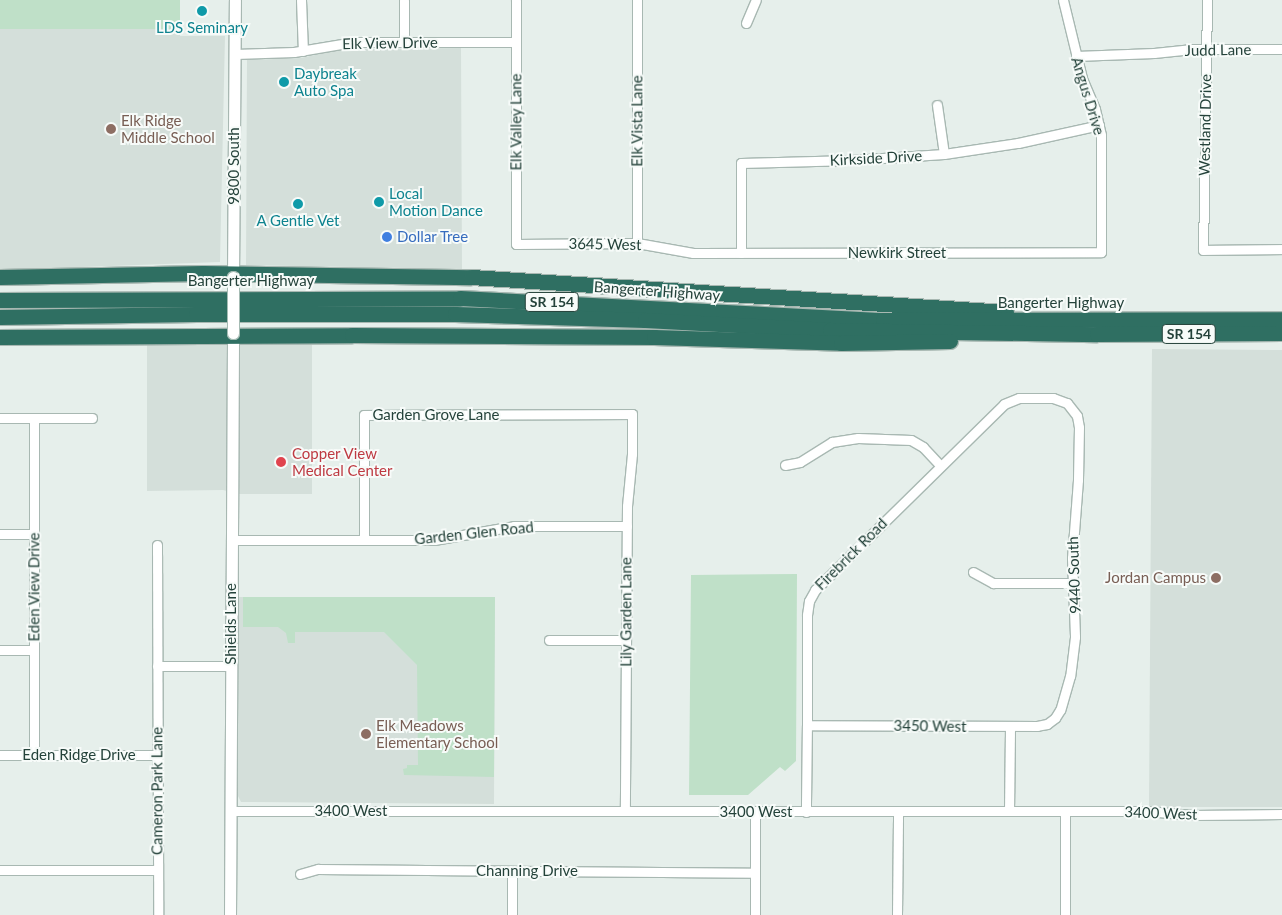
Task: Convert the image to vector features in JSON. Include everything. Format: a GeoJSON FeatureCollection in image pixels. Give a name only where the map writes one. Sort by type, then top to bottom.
{"type":"FeatureCollection","features":[{"type":"Feature","properties":{"kind":"highway"},"geometry":{"type":"LineString","coordinates":[[0,277],[233,275],[540,280],[1100,327]]}},
{"type":"Feature","properties":{"kind":"highway","name":"Bangerter Highway"},"geometry":{"type":"LineString","coordinates":[[0,300],[460,298],[843,319],[1282,333]]}},
{"type":"Feature","properties":{"kind":"highway","name":"Bangerter Highway"},"geometry":{"type":"LineString","coordinates":[[0,317],[178,314],[464,314],[830,330],[1100,327],[1282,319]]}},
{"type":"Feature","properties":{"kind":"highway"},"geometry":{"type":"LineString","coordinates":[[0,337],[233,334],[644,337],[879,343],[1100,327]]}},
{"type":"Feature","properties":{"kind":"main road","name":"9800 South"},"geometry":{"type":"LineString","coordinates":[[233,334],[235,0]]}},
{"type":"Feature","properties":{"kind":"main road","name":"Shields Lane"},"geometry":{"type":"LineString","coordinates":[[230,915],[233,334]]}},
{"type":"Feature","properties":{"kind":"street"},"geometry":{"type":"LineString","coordinates":[[301,0],[303,51]]}},
{"type":"Feature","properties":{"kind":"street"},"geometry":{"type":"LineString","coordinates":[[404,0],[404,42]]}},
{"type":"Feature","properties":{"kind":"street","name":"Elk Valley Lane"},"geometry":{"type":"LineString","coordinates":[[516,0],[516,244]]}},
{"type":"Feature","properties":{"kind":"street","name":"Elk Vista Lane"},"geometry":{"type":"LineString","coordinates":[[637,0],[637,243]]}},
{"type":"Feature","properties":{"kind":"street"},"geometry":{"type":"LineString","coordinates":[[746,23],[756,0]]}},
{"type":"Feature","properties":{"kind":"street","name":"Angus Drive"},"geometry":{"type":"LineString","coordinates":[[1063,0],[1076,56],[1099,125],[1102,146],[1101,252]]}},
{"type":"Feature","properties":{"kind":"street","name":"Westland Drive"},"geometry":{"type":"LineString","coordinates":[[1206,0],[1203,250],[1282,249]]}},
{"type":"Feature","properties":{"kind":"street","name":"Elk View Drive"},"geometry":{"type":"LineString","coordinates":[[235,54],[303,51],[341,43],[516,42]]}},
{"type":"Feature","properties":{"kind":"street","name":"Judd Lane"},"geometry":{"type":"LineString","coordinates":[[1076,56],[1206,49],[1282,49]]}},
{"type":"Feature","properties":{"kind":"street"},"geometry":{"type":"LineString","coordinates":[[937,105],[944,154]]}},
{"type":"Feature","properties":{"kind":"street","name":"Kirkside Drive"},"geometry":{"type":"LineString","coordinates":[[740,253],[741,163],[852,160],[944,154],[1018,142],[1099,125]]}},
{"type":"Feature","properties":{"kind":"street","name":"3645 West"},"geometry":{"type":"LineString","coordinates":[[516,244],[637,243],[693,253]]}},
{"type":"Feature","properties":{"kind":"street","name":"Newkirk Street"},"geometry":{"type":"LineString","coordinates":[[693,253],[1101,252]]}},
{"type":"Feature","properties":{"kind":"street","name":"Firebrick Road"},"geometry":{"type":"LineString","coordinates":[[806,812],[807,615],[812,594],[818,585],[1007,401],[1019,398],[1053,398],[1062,401]]}},
{"type":"Feature","properties":{"kind":"street","name":"9440 South"},"geometry":{"type":"LineString","coordinates":[[1052,721],[1060,710],[1072,663],[1076,622],[1072,545],[1078,480],[1079,427],[1074,411],[1062,401]]}},
{"type":"Feature","properties":{"kind":"street","name":"Lily Garden Lane"},"geometry":{"type":"LineString","coordinates":[[625,811],[627,526],[628,488],[632,454],[632,414]]}},
{"type":"Feature","properties":{"kind":"street","name":"Garden Grove Lane"},"geometry":{"type":"LineString","coordinates":[[364,540],[364,415],[632,414]]}},
{"type":"Feature","properties":{"kind":"street"},"geometry":{"type":"LineString","coordinates":[[0,418],[92,418]]}},
{"type":"Feature","properties":{"kind":"street","name":"Eden View Drive"},"geometry":{"type":"LineString","coordinates":[[34,418],[34,756]]}},
{"type":"Feature","properties":{"kind":"street"},"geometry":{"type":"LineString","coordinates":[[785,465],[800,462],[832,442],[858,438],[911,440],[923,447],[940,465]]}},
{"type":"Feature","properties":{"kind":"street","name":"Garden Glen Road"},"geometry":{"type":"LineString","coordinates":[[231,540],[445,538],[514,526],[627,526]]}},
{"type":"Feature","properties":{"kind":"street"},"geometry":{"type":"LineString","coordinates":[[0,534],[34,534]]}},
{"type":"Feature","properties":{"kind":"street","name":"Cameron Park Lane"},"geometry":{"type":"LineString","coordinates":[[157,545],[158,915]]}},
{"type":"Feature","properties":{"kind":"street"},"geometry":{"type":"LineString","coordinates":[[973,572],[993,583],[1073,583]]}},
{"type":"Feature","properties":{"kind":"street"},"geometry":{"type":"LineString","coordinates":[[549,640],[626,640]]}},
{"type":"Feature","properties":{"kind":"street"},"geometry":{"type":"LineString","coordinates":[[0,650],[34,650]]}},
{"type":"Feature","properties":{"kind":"street"},"geometry":{"type":"LineString","coordinates":[[157,666],[231,666]]}},
{"type":"Feature","properties":{"kind":"street","name":"3450 West"},"geometry":{"type":"LineString","coordinates":[[807,725],[1010,727],[1037,726],[1052,721]]}},
{"type":"Feature","properties":{"kind":"street"},"geometry":{"type":"LineString","coordinates":[[1009,812],[1010,727]]}},
{"type":"Feature","properties":{"kind":"street","name":"Eden Ridge Drive"},"geometry":{"type":"LineString","coordinates":[[0,756],[157,755]]}},
{"type":"Feature","properties":{"kind":"street","name":"3400 West"},"geometry":{"type":"LineString","coordinates":[[230,811],[1066,811],[1282,814]]}},
{"type":"Feature","properties":{"kind":"street"},"geometry":{"type":"LineString","coordinates":[[897,915],[898,811]]}},
{"type":"Feature","properties":{"kind":"street"},"geometry":{"type":"LineString","coordinates":[[1065,915],[1066,811]]}},
{"type":"Feature","properties":{"kind":"street"},"geometry":{"type":"LineString","coordinates":[[755,812],[755,915]]}},
{"type":"Feature","properties":{"kind":"street","name":"Channing Drive"},"geometry":{"type":"LineString","coordinates":[[300,874],[318,869],[755,873]]}},
{"type":"Feature","properties":{"kind":"street"},"geometry":{"type":"LineString","coordinates":[[0,870],[158,870]]}},
{"type":"Feature","properties":{"kind":"street"},"geometry":{"type":"LineString","coordinates":[[512,871],[512,915]]}},
{"type":"Feature","properties":{"kind":"shaded area","name":"Elk Ridge Middle School"},"geometry":{"type":"Polygon","coordinates":[[[0,28],[180,29],[180,36],[225,36],[220,262],[0,270],[0,28]]]}},
{"type":"Feature","properties":{"kind":"shaded area"},"geometry":{"type":"Polygon","coordinates":[[[461,48],[462,269],[246,265],[247,60],[301,58],[334,51],[360,49],[461,48]]]}},
{"type":"Feature","properties":{"kind":"shaded area"},"geometry":{"type":"Polygon","coordinates":[[[312,344],[312,494],[239,494],[223,490],[147,491],[147,345],[312,344]]]}},
{"type":"Feature","properties":{"kind":"shaded area","name":"Jordan Campus"},"geometry":{"type":"Polygon","coordinates":[[[1152,349],[1282,350],[1282,807],[1149,807],[1152,349]]]}},
{"type":"Feature","properties":{"kind":"shaded area","name":"Elk Meadows Elementary School"},"geometry":{"type":"Polygon","coordinates":[[[238,597],[495,597],[494,804],[241,802],[237,794],[238,597]]]}},
{"type":"Feature","properties":{"kind":"green space"},"geometry":{"type":"Polygon","coordinates":[[[0,0],[180,0],[180,29],[0,29],[0,0]]]}},
{"type":"Feature","properties":{"kind":"green space"},"geometry":{"type":"Polygon","coordinates":[[[797,574],[796,761],[785,771],[780,767],[748,795],[689,795],[691,575],[797,574]]]}},
{"type":"Feature","properties":{"kind":"green space"},"geometry":{"type":"Polygon","coordinates":[[[243,597],[495,597],[494,777],[404,775],[403,769],[407,768],[407,765],[418,765],[417,665],[384,632],[295,632],[295,643],[288,643],[286,633],[278,627],[243,627],[243,597]]]}},
{"type":"Feature","properties":{"kind":"place","name":"LDS Seminary"},"geometry":{"type":"Point","coordinates":[202,11]}},
{"type":"Feature","properties":{"kind":"place","name":"Daybreak Auto Spa"},"geometry":{"type":"Point","coordinates":[284,82]}},
{"type":"Feature","properties":{"kind":"place","name":"Elk Ridge Middle School"},"geometry":{"type":"Point","coordinates":[111,129]}},
{"type":"Feature","properties":{"kind":"place","name":"Local Motion Dance"},"geometry":{"type":"Point","coordinates":[379,202]}},
{"type":"Feature","properties":{"kind":"place","name":"A Gentle Vet"},"geometry":{"type":"Point","coordinates":[298,204]}},
{"type":"Feature","properties":{"kind":"place","name":"Dollar Tree"},"geometry":{"type":"Point","coordinates":[387,237]}},
{"type":"Feature","properties":{"kind":"place","name":"Copper View Medical Center"},"geometry":{"type":"Point","coordinates":[281,462]}},
{"type":"Feature","properties":{"kind":"place","name":"Jordan Campus"},"geometry":{"type":"Point","coordinates":[1216,578]}},
{"type":"Feature","properties":{"kind":"place","name":"Elk Meadows Elementary School"},"geometry":{"type":"Point","coordinates":[366,734]}}]}
